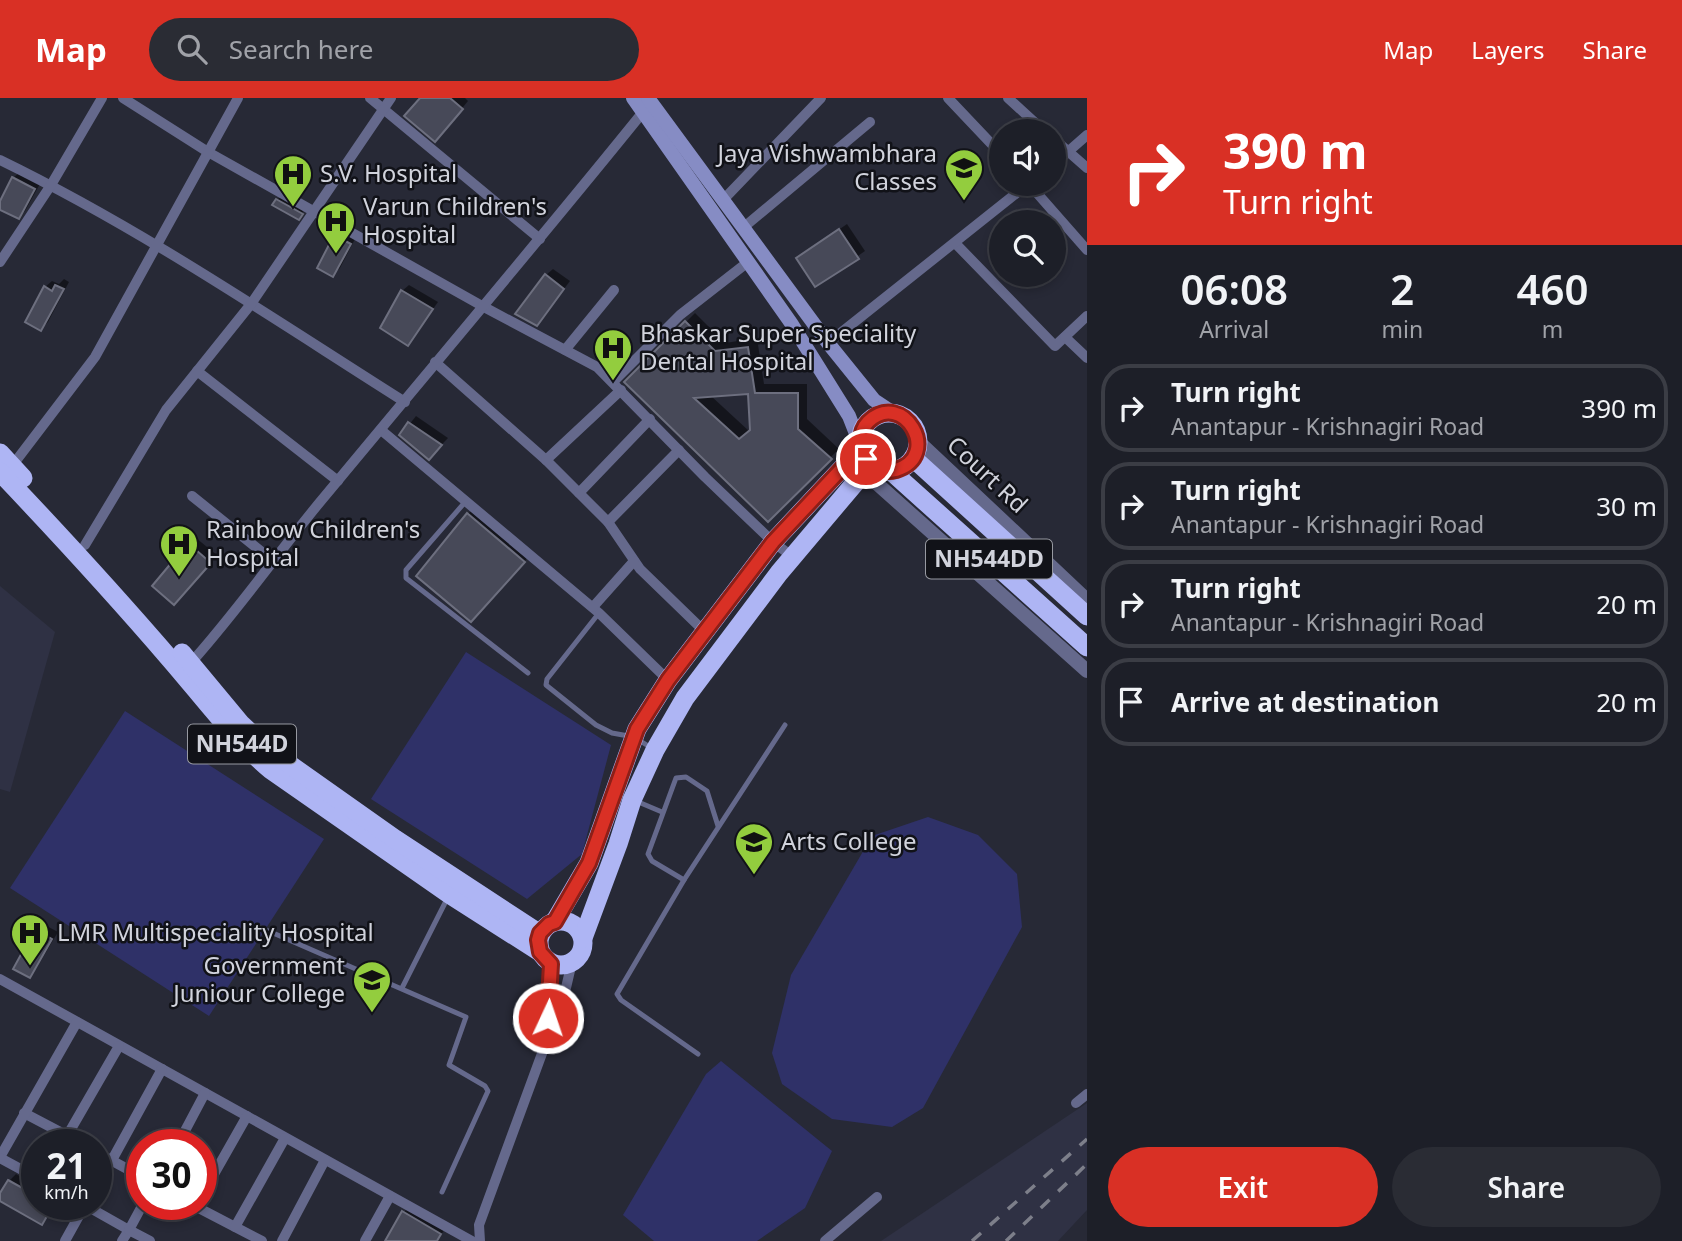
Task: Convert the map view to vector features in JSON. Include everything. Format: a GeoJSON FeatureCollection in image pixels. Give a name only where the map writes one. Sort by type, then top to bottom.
{"type":"FeatureCollection","features":[{"type":"Feature","properties":{"kind":"highway"},"geometry":{"type":"LineString","coordinates":[[864,457],[773,542],[668,680],[634,737],[624,797],[618,844],[583,938],[582,952],[566,965],[546,943],[624,797],[685,698],[793,557],[864,457],[864,427],[870,420],[887,413],[895,414],[912,424],[915,450],[899,469],[882,470],[864,457]]}},
{"type":"Feature","properties":{"kind":"highway","name":"NH544DD"},"geometry":{"type":"LineString","coordinates":[[915,450],[1087,616]]}},
{"type":"Feature","properties":{"kind":"highway","name":"NH544D"},"geometry":{"type":"LineString","coordinates":[[4,464],[85,545],[186,668],[229,732],[261,762],[449,894],[546,943]]}},
{"type":"Feature","properties":{"kind":"highway","name":"NH544D"},"geometry":{"type":"LineString","coordinates":[[4,464],[186,668],[269,750],[546,943]]}},
{"type":"Feature","properties":{"kind":"highway","name":"NH544DD"},"geometry":{"type":"LineString","coordinates":[[891,471],[1087,647]]}},
{"type":"Feature","properties":{"kind":"highway","name":"NH544D"},"geometry":{"type":"LineString","coordinates":[[546,943],[569,922],[580,931],[583,938]]}},
{"type":"Feature","properties":{"kind":"main road"},"geometry":{"type":"LineString","coordinates":[[633,98],[646,105],[724,199],[828,343],[874,400],[895,414]]}},
{"type":"Feature","properties":{"kind":"main road"},"geometry":{"type":"LineString","coordinates":[[646,105],[849,415],[864,457]]}},
{"type":"Feature","properties":{"kind":"street"},"geometry":{"type":"LineString","coordinates":[[0,262],[51,185],[102,98]]}},
{"type":"Feature","properties":{"kind":"street"},"geometry":{"type":"LineString","coordinates":[[123,98],[208,152],[484,307],[597,367],[773,542],[793,557]]}},
{"type":"Feature","properties":{"kind":"street"},"geometry":{"type":"LineString","coordinates":[[4,464],[94,357],[238,98]]}},
{"type":"Feature","properties":{"kind":"street"},"geometry":{"type":"LineString","coordinates":[[370,98],[540,239]]}},
{"type":"Feature","properties":{"kind":"street"},"geometry":{"type":"LineString","coordinates":[[85,545],[166,410],[251,304],[391,98]]}},
{"type":"Feature","properties":{"kind":"street"},"geometry":{"type":"LineString","coordinates":[[724,199],[821,98]]}},
{"type":"Feature","properties":{"kind":"street"},"geometry":{"type":"LineString","coordinates":[[948,98],[989,141]]}},
{"type":"Feature","properties":{"kind":"street"},"geometry":{"type":"LineString","coordinates":[[1008,98],[1031,119]]}},
{"type":"Feature","properties":{"kind":"street"},"geometry":{"type":"LineString","coordinates":[[186,668],[435,362],[540,239],[646,105]]}},
{"type":"Feature","properties":{"kind":"street"},"geometry":{"type":"LineString","coordinates":[[744,228],[870,122]]}},
{"type":"Feature","properties":{"kind":"street"},"geometry":{"type":"LineString","coordinates":[[1087,135],[1068,151],[1087,168]]}},
{"type":"Feature","properties":{"kind":"street"},"geometry":{"type":"LineString","coordinates":[[0,160],[157,244],[405,402]]}},
{"type":"Feature","properties":{"kind":"street"},"geometry":{"type":"LineString","coordinates":[[828,343],[1014,196]]}},
{"type":"Feature","properties":{"kind":"street"},"geometry":{"type":"LineString","coordinates":[[1040,196],[1087,250]]}},
{"type":"Feature","properties":{"kind":"street"},"geometry":{"type":"LineString","coordinates":[[955,243],[1055,346],[1087,316]]}},
{"type":"Feature","properties":{"kind":"street"},"geometry":{"type":"LineString","coordinates":[[546,460],[680,315],[748,262]]}},
{"type":"Feature","properties":{"kind":"street"},"geometry":{"type":"LineString","coordinates":[[565,350],[614,290]]}},
{"type":"Feature","properties":{"kind":"street"},"geometry":{"type":"LineString","coordinates":[[1065,337],[1087,358]]}},
{"type":"Feature","properties":{"kind":"street"},"geometry":{"type":"LineString","coordinates":[[435,362],[579,492],[608,522],[634,561],[705,632]]}},
{"type":"Feature","properties":{"kind":"street"},"geometry":{"type":"LineString","coordinates":[[197,371],[338,481]]}},
{"type":"Feature","properties":{"kind":"street"},"geometry":{"type":"LineString","coordinates":[[579,492],[650,419]]}},
{"type":"Feature","properties":{"kind":"street"},"geometry":{"type":"LineString","coordinates":[[381,430],[596,610],[668,680]]}},
{"type":"Feature","properties":{"kind":"street"},"geometry":{"type":"LineString","coordinates":[[608,522],[679,450]]}},
{"type":"Feature","properties":{"kind":"street","name":"Court Rd"},"geometry":{"type":"LineString","coordinates":[[915,450],[1087,600]]}},
{"type":"Feature","properties":{"kind":"street"},"geometry":{"type":"LineString","coordinates":[[864,457],[1087,671]]}},
{"type":"Feature","properties":{"kind":"street"},"geometry":{"type":"LineString","coordinates":[[192,496],[273,561]]}},
{"type":"Feature","properties":{"kind":"street"},"geometry":{"type":"LineString","coordinates":[[596,610],[634,561]]}},
{"type":"Feature","properties":{"kind":"street"},"geometry":{"type":"LineString","coordinates":[[546,943],[548,1018],[551,1029]]}},
{"type":"Feature","properties":{"kind":"street"},"geometry":{"type":"LineString","coordinates":[[480,1241],[479,1225],[551,1029],[558,1021],[572,962]]}},
{"type":"Feature","properties":{"kind":"street"},"geometry":{"type":"LineString","coordinates":[[0,979],[472,1241]]}},
{"type":"Feature","properties":{"kind":"street"},"geometry":{"type":"LineString","coordinates":[[21,1169],[0,1158],[78,1022]]}},
{"type":"Feature","properties":{"kind":"street"},"geometry":{"type":"LineString","coordinates":[[71,1129],[119,1046]]}},
{"type":"Feature","properties":{"kind":"street"},"geometry":{"type":"LineString","coordinates":[[126,1168],[112,1160],[162,1069]]}},
{"type":"Feature","properties":{"kind":"street"},"geometry":{"type":"LineString","coordinates":[[186,1129],[205,1093]]}},
{"type":"Feature","properties":{"kind":"street"},"geometry":{"type":"LineString","coordinates":[[1076,1103],[1087,1094]]}},
{"type":"Feature","properties":{"kind":"street"},"geometry":{"type":"LineString","coordinates":[[24,1112],[54,1129]]}},
{"type":"Feature","properties":{"kind":"street"},"geometry":{"type":"LineString","coordinates":[[217,1167],[247,1116]]}},
{"type":"Feature","properties":{"kind":"street"},"geometry":{"type":"LineString","coordinates":[[235,1227],[285,1138]]}},
{"type":"Feature","properties":{"kind":"street"},"geometry":{"type":"LineString","coordinates":[[282,1241],[325,1160]]}},
{"type":"Feature","properties":{"kind":"street"},"geometry":{"type":"LineString","coordinates":[[365,1241],[390,1196]]}},
{"type":"Feature","properties":{"kind":"street"},"geometry":{"type":"LineString","coordinates":[[825,1241],[877,1196]]}},
{"type":"Feature","properties":{"kind":"street"},"geometry":{"type":"LineString","coordinates":[[217,1216],[262,1241]]}},
{"type":"Feature","properties":{"kind":"street"},"geometry":{"type":"LineString","coordinates":[[65,1241],[76,1220]]}},
{"type":"Feature","properties":{"kind":"street"},"geometry":{"type":"LineString","coordinates":[[112,1220],[150,1241]]}},
{"type":"Feature","properties":{"kind":"street"},"geometry":{"type":"LineString","coordinates":[[122,1241],[134,1220]]}},
{"type":"Feature","properties":{"kind":"lane"},"geometry":{"type":"LineString","coordinates":[[466,501],[406,570],[405,578],[528,673]]}},
{"type":"Feature","properties":{"kind":"lane"},"geometry":{"type":"LineString","coordinates":[[596,610],[547,679],[546,685],[596,724],[612,733],[634,737],[655,750]]}},
{"type":"Feature","properties":{"kind":"lane"},"geometry":{"type":"LineString","coordinates":[[698,1054],[621,1000],[617,994],[684,880],[785,725]]}},
{"type":"Feature","properties":{"kind":"lane"},"geometry":{"type":"LineString","coordinates":[[684,880],[652,861],[648,854],[676,778],[686,777],[707,791],[718,827]]}},
{"type":"Feature","properties":{"kind":"lane"},"geometry":{"type":"LineString","coordinates":[[624,797],[662,812]]}},
{"type":"Feature","properties":{"kind":"lane"},"geometry":{"type":"LineString","coordinates":[[402,988],[449,894]]}},
{"type":"Feature","properties":{"kind":"lane"},"geometry":{"type":"LineString","coordinates":[[257,926],[465,1016],[449,1065],[488,1088],[442,1192]]}},
{"type":"Feature","properties":{"kind":"shaded area"},"geometry":{"type":"Polygon","coordinates":[[[0,586],[55,632],[10,792],[0,789],[0,586]]]}},
{"type":"Feature","properties":{"kind":"shaded area"},"geometry":{"type":"Polygon","coordinates":[[[466,652],[611,745],[582,854],[527,899],[371,799],[466,652]]]}},
{"type":"Feature","properties":{"kind":"shaded area"},"geometry":{"type":"Polygon","coordinates":[[[125,711],[324,839],[209,1016],[10,888],[125,711]]]}},
{"type":"Feature","properties":{"kind":"shaded area"},"geometry":{"type":"Polygon","coordinates":[[[928,817],[978,835],[1017,874],[1022,927],[923,1108],[892,1127],[832,1119],[782,1084],[772,1053],[791,975],[872,836],[928,817]]]}},
{"type":"Feature","properties":{"kind":"shaded area"},"geometry":{"type":"Polygon","coordinates":[[[721,1061],[832,1151],[805,1208],[757,1241],[654,1241],[623,1215],[706,1074],[721,1061]]]}},
{"type":"Feature","properties":{"kind":"shaded area"},"geometry":{"type":"Polygon","coordinates":[[[1087,1103],[1087,1210],[1058,1241],[881,1241],[1087,1103]]]}},
{"type":"Feature","properties":{"kind":"building"},"geometry":{"type":"Polygon","coordinates":[[[420,98],[450,98],[463,109],[435,142],[404,116],[420,98]]]}},
{"type":"Feature","properties":{"kind":"building"},"geometry":{"type":"Polygon","coordinates":[[[12,177],[35,189],[19,219],[0,210],[0,201],[12,177]]]}},
{"type":"Feature","properties":{"kind":"building"},"geometry":{"type":"Polygon","coordinates":[[[276,199],[303,214],[299,220],[272,205],[276,199]]]}},
{"type":"Feature","properties":{"kind":"building"},"geometry":{"type":"Polygon","coordinates":[[[839,229],[859,259],[815,287],[796,258],[839,229]]]}},
{"type":"Feature","properties":{"kind":"building"},"geometry":{"type":"Polygon","coordinates":[[[334,235],[351,244],[333,277],[317,268],[334,235]]]}},
{"type":"Feature","properties":{"kind":"building"},"geometry":{"type":"Polygon","coordinates":[[[545,274],[564,289],[537,326],[515,314],[545,274]]]}},
{"type":"Feature","properties":{"kind":"building"},"geometry":{"type":"Polygon","coordinates":[[[55,285],[64,289],[41,331],[25,322],[44,286],[52,291],[55,285]]]}},
{"type":"Feature","properties":{"kind":"building"},"geometry":{"type":"Polygon","coordinates":[[[401,290],[433,309],[408,346],[380,328],[401,290]]]}},
{"type":"Feature","properties":{"kind":"building"},"geometry":{"type":"Polygon","coordinates":[[[685,321],[715,351],[748,347],[755,393],[798,393],[798,429],[832,459],[768,522],[624,382],[685,321]],[[748,394],[694,398],[739,439],[750,430],[748,394]]]}},
{"type":"Feature","properties":{"kind":"building"},"geometry":{"type":"Polygon","coordinates":[[[408,422],[442,445],[429,460],[399,435],[408,422]]]}},
{"type":"Feature","properties":{"kind":"building"},"geometry":{"type":"Polygon","coordinates":[[[467,513],[525,562],[471,622],[416,576],[467,513]]]}},
{"type":"Feature","properties":{"kind":"building"},"geometry":{"type":"Polygon","coordinates":[[[188,543],[211,563],[174,605],[152,586],[188,543]]]}},
{"type":"Feature","properties":{"kind":"building"},"geometry":{"type":"Polygon","coordinates":[[[35,929],[52,939],[30,978],[13,969],[35,929]]]}},
{"type":"Feature","properties":{"kind":"building"},"geometry":{"type":"Polygon","coordinates":[[[8,1180],[21,1187],[21,1213],[0,1201],[0,1193],[8,1180]]]}},
{"type":"Feature","properties":{"kind":"building"},"geometry":{"type":"Polygon","coordinates":[[[402,1211],[441,1234],[437,1241],[385,1241],[402,1211]]]}},
{"type":"Feature","properties":{"kind":"railway"},"geometry":{"type":"LineString","coordinates":[[972,1241],[1087,1139]]}},
{"type":"Feature","properties":{"kind":"railway"},"geometry":{"type":"LineString","coordinates":[[1006,1241],[1087,1164]]}},
{"type":"Feature","properties":{"kind":"place","name":"Jaya Vishwambhara Classes"},"geometry":{"type":"Point","coordinates":[964,202]}},
{"type":"Feature","properties":{"kind":"place","name":"S.V. Hospital"},"geometry":{"type":"Point","coordinates":[293,208]}},
{"type":"Feature","properties":{"kind":"place","name":"Varun Children's Hospital"},"geometry":{"type":"Point","coordinates":[336,255]}},
{"type":"Feature","properties":{"kind":"place","name":"Bhaskar Super Speciality Dental Hospital"},"geometry":{"type":"Point","coordinates":[613,382]}},
{"type":"Feature","properties":{"kind":"place","name":"Rainbow Children's Hospital"},"geometry":{"type":"Point","coordinates":[179,578]}},
{"type":"Feature","properties":{"kind":"place","name":"Arts College"},"geometry":{"type":"Point","coordinates":[754,876]}},
{"type":"Feature","properties":{"kind":"place","name":"LMR Multispeciality Hospital"},"geometry":{"type":"Point","coordinates":[30,967]}},
{"type":"Feature","properties":{"kind":"place","name":"Government Juniour College"},"geometry":{"type":"Point","coordinates":[372,1014]}},
{"type":"Feature","properties":{"kind":"route"},"geometry":{"type":"LineString","coordinates":[[548,1018],[551,964],[540,952],[540,933],[555,922],[589,863],[637,729],[668,680],[773,542],[861,448],[861,435],[870,420],[887,413],[905,418],[912,424],[918,441],[917,450],[907,464],[891,471],[882,470],[866,459]]}}]}
